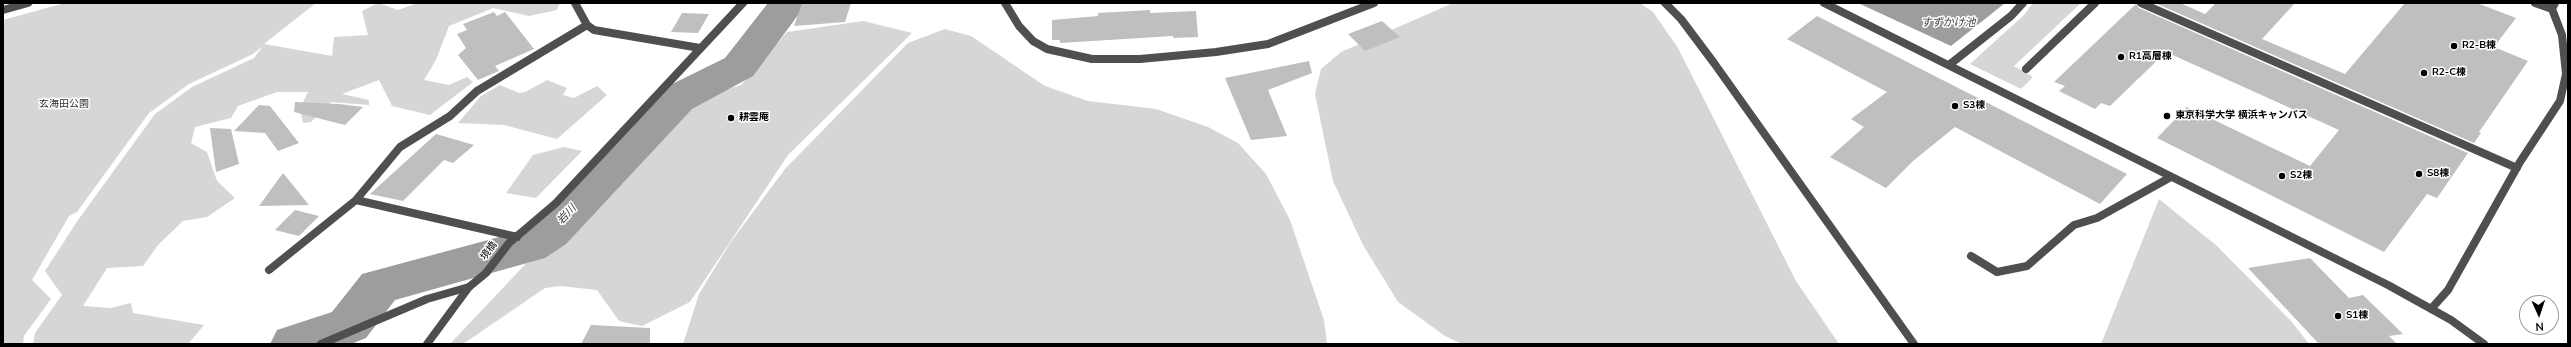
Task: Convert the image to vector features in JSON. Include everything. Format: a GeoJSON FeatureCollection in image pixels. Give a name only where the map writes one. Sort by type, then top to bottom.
{"type":"FeatureCollection","features":[{"type":"Feature","properties":{"kind":"street"},"geometry":{"type":"LineString","coordinates":[[3,10],[28,3]]}},
{"type":"Feature","properties":{"kind":"street"},"geometry":{"type":"LineString","coordinates":[[575,3],[587,25],[594,30],[700,48]]}},
{"type":"Feature","properties":{"kind":"street"},"geometry":{"type":"LineString","coordinates":[[356,200],[517,238],[556,203],[743,3]]}},
{"type":"Feature","properties":{"kind":"street"},"geometry":{"type":"LineString","coordinates":[[1005,3],[1020,26],[1033,41],[1047,49],[1092,59],[1140,59],[1216,52],[1268,44],[1374,3]]}},
{"type":"Feature","properties":{"kind":"street"},"geometry":{"type":"LineString","coordinates":[[1665,3],[1681,19],[1705,51],[1914,344]]}},
{"type":"Feature","properties":{"kind":"street"},"geometry":{"type":"LineString","coordinates":[[1824,3],[2431,309],[2484,344]]}},
{"type":"Feature","properties":{"kind":"street"},"geometry":{"type":"LineString","coordinates":[[1949,65],[2011,16],[2023,3]]}},
{"type":"Feature","properties":{"kind":"street"},"geometry":{"type":"LineString","coordinates":[[2026,69],[2096,3]]}},
{"type":"Feature","properties":{"kind":"street"},"geometry":{"type":"LineString","coordinates":[[2141,3],[2517,168]]}},
{"type":"Feature","properties":{"kind":"street"},"geometry":{"type":"LineString","coordinates":[[2431,309],[2448,290],[2517,168],[2560,101],[2564,89],[2566,74],[2562,36],[2554,6],[2535,3]]}},
{"type":"Feature","properties":{"kind":"street"},"geometry":{"type":"LineString","coordinates":[[269,270],[356,200],[400,147],[450,116],[477,91],[587,25]]}},
{"type":"Feature","properties":{"kind":"street"},"geometry":{"type":"LineString","coordinates":[[1971,256],[1997,272],[2027,266],[2074,225],[2097,218],[2171,177]]}},
{"type":"Feature","properties":{"kind":"street","name":"境橋"},"geometry":{"type":"LineString","coordinates":[[469,287],[486,273],[509,243],[517,238]]}},
{"type":"Feature","properties":{"kind":"street"},"geometry":{"type":"LineString","coordinates":[[321,344],[427,299],[469,287]]}},
{"type":"Feature","properties":{"kind":"street"},"geometry":{"type":"LineString","coordinates":[[427,344],[469,287]]}},
{"type":"Feature","properties":{"kind":"green space","name":"玄海田公園"},"geometry":{"type":"Polygon","coordinates":[[[65,3],[316,3],[264,44],[332,56],[334,37],[368,35],[362,11],[378,3],[398,10],[418,3],[560,3],[557,10],[529,16],[493,8],[449,26],[436,60],[424,80],[449,85],[467,77],[473,82],[430,115],[392,106],[379,80],[342,94],[369,100],[369,105],[331,102],[311,122],[303,123],[300,108],[308,92],[277,92],[238,106],[231,118],[195,127],[191,143],[207,152],[217,181],[235,198],[207,217],[183,221],[158,245],[143,266],[107,268],[83,306],[111,308],[131,303],[133,313],[204,325],[188,344],[33,344],[35,333],[62,295],[45,271],[78,220],[155,114],[192,87],[254,58],[263,46],[253,54],[189,84],[149,113],[77,212],[69,216],[32,280],[51,299],[24,336],[23,344],[3,344],[3,20],[65,3]]]}},
{"type":"Feature","properties":{"kind":"green space"},"geometry":{"type":"Polygon","coordinates":[[[1453,3],[1640,3],[1653,12],[1678,48],[1796,281],[1839,344],[1462,344],[1445,336],[1398,302],[1363,245],[1333,181],[1315,94],[1321,69],[1341,52],[1453,3]]]}},
{"type":"Feature","properties":{"kind":"green space"},"geometry":{"type":"Polygon","coordinates":[[[2033,3],[2081,3],[2014,66],[2033,77],[2021,89],[1970,64],[2024,15],[2033,3]]]}},
{"type":"Feature","properties":{"kind":"green space"},"geometry":{"type":"Polygon","coordinates":[[[863,21],[912,33],[788,155],[690,302],[642,326],[619,321],[597,290],[561,286],[545,288],[463,344],[450,344],[534,255],[690,101],[741,85],[787,32],[863,21]]]}},
{"type":"Feature","properties":{"kind":"green space"},"geometry":{"type":"Polygon","coordinates":[[[945,29],[971,36],[1045,86],[1088,101],[1156,109],[1208,127],[1238,143],[1266,174],[1290,220],[1324,320],[1327,344],[683,344],[699,294],[730,243],[785,169],[908,43],[945,29]]]}},
{"type":"Feature","properties":{"kind":"green space"},"geometry":{"type":"Polygon","coordinates":[[[547,80],[567,88],[563,95],[574,98],[597,86],[607,95],[557,139],[504,125],[458,123],[481,96],[500,85],[519,93],[525,92],[547,80]]]}},
{"type":"Feature","properties":{"kind":"green space"},"geometry":{"type":"Polygon","coordinates":[[[564,147],[582,151],[536,198],[506,193],[533,155],[564,147]]]}},
{"type":"Feature","properties":{"kind":"green space"},"geometry":{"type":"Polygon","coordinates":[[[2159,199],[2217,246],[2292,322],[2309,344],[2101,344],[2159,199]]]}},
{"type":"Feature","properties":{"kind":"water","name":"すずかけ池"},"geometry":{"type":"Polygon","coordinates":[[[1858,3],[2005,3],[1951,46],[1858,3]]]}},
{"type":"Feature","properties":{"kind":"building"},"geometry":{"type":"Polygon","coordinates":[[[802,3],[851,3],[845,22],[794,26],[802,3]]]}},
{"type":"Feature","properties":{"kind":"building"},"geometry":{"type":"Polygon","coordinates":[[[2155,3],[2180,3],[2205,14],[2216,3],[2295,3],[2262,39],[2345,74],[2405,3],[2477,3],[2516,18],[2494,47],[2528,61],[2479,132],[2481,133],[2474,143],[2155,3]]]}},
{"type":"Feature","properties":{"kind":"building"},"geometry":{"type":"Polygon","coordinates":[[[2136,4],[2139,8],[2468,153],[2437,198],[2427,194],[2384,252],[2157,138],[2187,107],[2310,166],[2339,130],[2166,52],[2110,106],[2101,103],[2095,109],[2059,91],[2065,86],[2054,82],[2136,4]]]}},
{"type":"Feature","properties":{"kind":"building"},"geometry":{"type":"Polygon","coordinates":[[[1150,10],[1150,13],[1196,11],[1198,37],[1173,38],[1173,36],[1060,43],[1060,40],[1052,40],[1052,20],[1098,16],[1098,13],[1150,10]]]}},
{"type":"Feature","properties":{"kind":"building"},"geometry":{"type":"Polygon","coordinates":[[[494,12],[497,16],[505,12],[534,49],[495,66],[499,71],[478,80],[458,55],[466,48],[457,34],[467,30],[463,24],[494,12]]]}},
{"type":"Feature","properties":{"kind":"building"},"geometry":{"type":"Polygon","coordinates":[[[682,13],[709,14],[698,33],[671,32],[682,13]]]}},
{"type":"Feature","properties":{"kind":"building","name":"S3棟"},"geometry":{"type":"Polygon","coordinates":[[[1817,16],[2127,174],[2100,204],[1955,127],[1913,161],[1886,188],[1830,157],[1864,127],[1851,119],[1887,92],[1787,39],[1817,16]]]}},
{"type":"Feature","properties":{"kind":"building"},"geometry":{"type":"Polygon","coordinates":[[[1382,21],[1400,37],[1365,51],[1348,34],[1382,21]]]}},
{"type":"Feature","properties":{"kind":"building"},"geometry":{"type":"Polygon","coordinates":[[[1309,61],[1312,73],[1268,90],[1287,136],[1251,140],[1225,78],[1309,61]]]}},
{"type":"Feature","properties":{"kind":"building"},"geometry":{"type":"Polygon","coordinates":[[[295,102],[339,104],[363,107],[345,125],[294,112],[295,102]]]}},
{"type":"Feature","properties":{"kind":"building"},"geometry":{"type":"Polygon","coordinates":[[[259,105],[270,106],[299,143],[278,151],[265,133],[234,131],[259,105]]]}},
{"type":"Feature","properties":{"kind":"building"},"geometry":{"type":"Polygon","coordinates":[[[210,128],[231,129],[239,164],[216,172],[210,128]]]}},
{"type":"Feature","properties":{"kind":"building"},"geometry":{"type":"Polygon","coordinates":[[[436,134],[474,145],[453,163],[444,160],[403,201],[370,194],[436,134]]]}},
{"type":"Feature","properties":{"kind":"building"},"geometry":{"type":"Polygon","coordinates":[[[283,173],[309,205],[259,206],[283,173]]]}},
{"type":"Feature","properties":{"kind":"building"},"geometry":{"type":"Polygon","coordinates":[[[295,210],[319,216],[299,236],[275,230],[295,210]]]}},
{"type":"Feature","properties":{"kind":"building","name":"S1棟"},"geometry":{"type":"Polygon","coordinates":[[[2310,258],[2349,298],[2363,295],[2403,334],[2389,336],[2397,344],[2319,344],[2248,268],[2310,258]]]}},
{"type":"Feature","properties":{"kind":"building"},"geometry":{"type":"Polygon","coordinates":[[[591,325],[650,328],[650,344],[581,344],[591,325]]]}},
{"type":"Feature","properties":{"kind":"waterway","name":"岩川"},"geometry":{"type":"LineString","coordinates":[[295,344],[349,325],[379,287],[529,246],[550,232],[677,99],[739,67],[788,3]]}},
{"type":"Feature","properties":{"kind":"place","name":"R2-B棟"},"geometry":{"type":"Point","coordinates":[2454,46]}},
{"type":"Feature","properties":{"kind":"place","name":"R1高層棟"},"geometry":{"type":"Point","coordinates":[2121,57]}},
{"type":"Feature","properties":{"kind":"place","name":"R2-C棟"},"geometry":{"type":"Point","coordinates":[2424,73]}},
{"type":"Feature","properties":{"kind":"place","name":"S3棟"},"geometry":{"type":"Point","coordinates":[1955,106]}},
{"type":"Feature","properties":{"kind":"place","name":"東京科学大学 横浜キャンパス"},"geometry":{"type":"Point","coordinates":[2167,116]}},
{"type":"Feature","properties":{"kind":"place","name":"耕雲庵"},"geometry":{"type":"Point","coordinates":[731,118]}},
{"type":"Feature","properties":{"kind":"place","name":"S8棟"},"geometry":{"type":"Point","coordinates":[2419,174]}},
{"type":"Feature","properties":{"kind":"place","name":"S2棟"},"geometry":{"type":"Point","coordinates":[2282,176]}},
{"type":"Feature","properties":{"kind":"place","name":"S1棟"},"geometry":{"type":"Point","coordinates":[2338,316]}}]}
